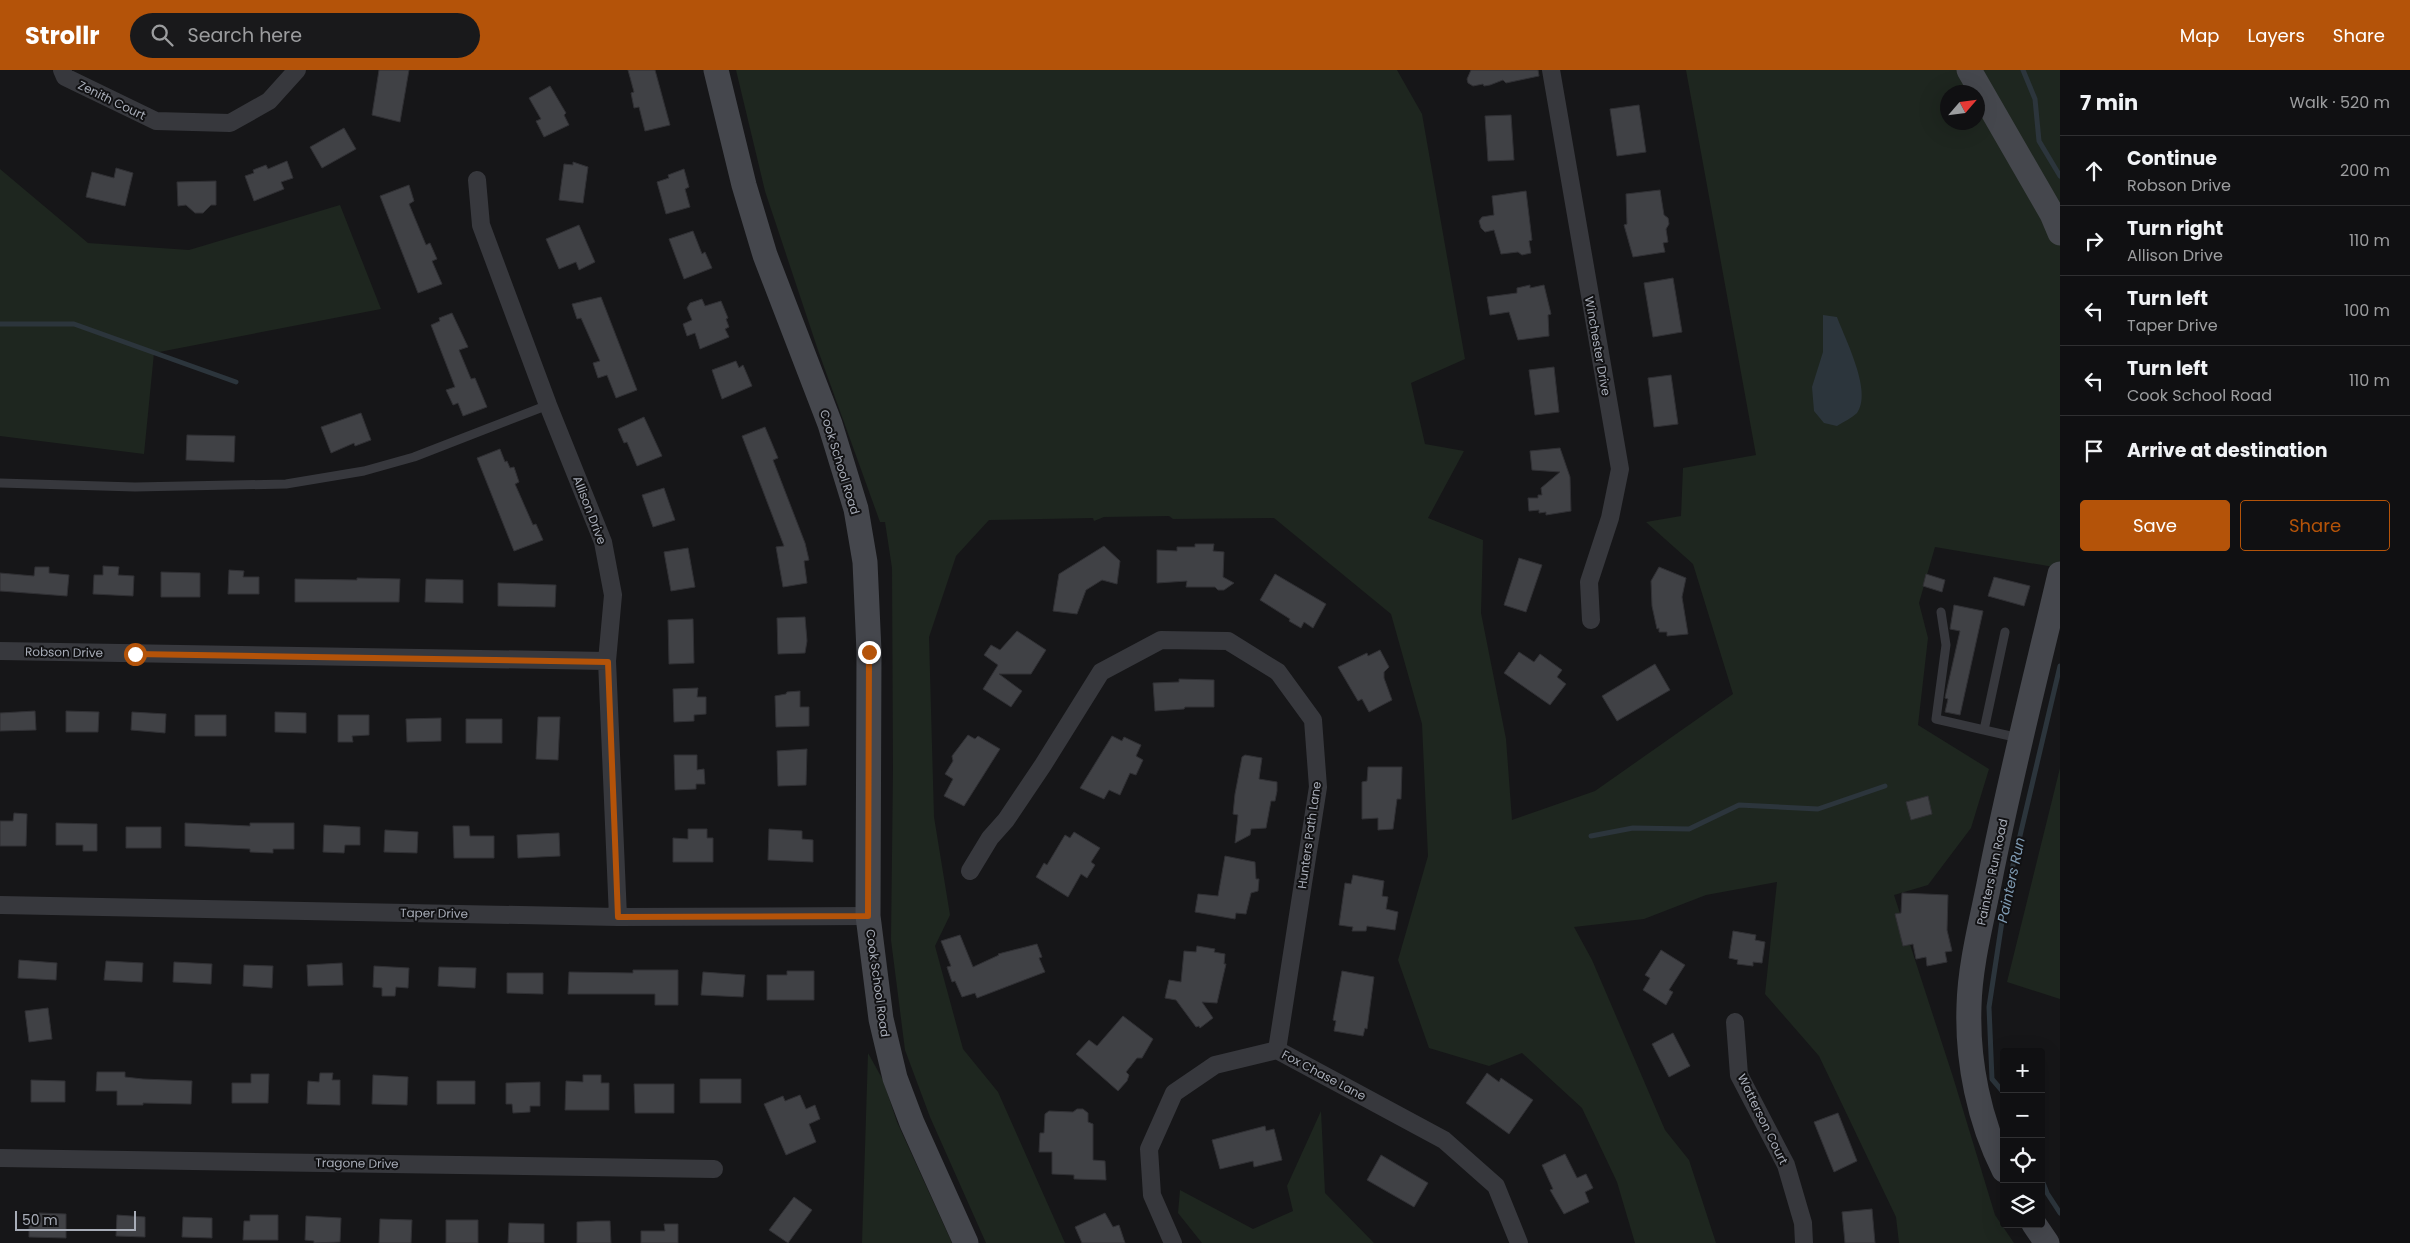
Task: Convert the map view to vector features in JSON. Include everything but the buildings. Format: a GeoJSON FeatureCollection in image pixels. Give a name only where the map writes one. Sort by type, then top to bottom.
{"type":"FeatureCollection","features":[{"type":"Feature","properties":{"kind":"street","name":"Zenith Court"},"geometry":{"type":"LineString","coordinates":[[62,70],[66,77],[156,121],[230,123],[269,101],[297,70]]}},
{"type":"Feature","properties":{"kind":"street","name":"Cook School Road"},"geometry":{"type":"LineString","coordinates":[[716,70],[744,185],[765,255],[830,424],[856,509],[865,562],[869,652],[868,916],[881,1019],[895,1078],[912,1123],[966,1243]]}},
{"type":"Feature","properties":{"kind":"street","name":"Winchester Drive"},"geometry":{"type":"LineString","coordinates":[[1551,70],[1620,469],[1610,518],[1588,582],[1591,620]]}},
{"type":"Feature","properties":{"kind":"street"},"geometry":{"type":"LineString","coordinates":[[1969,70],[2052,214],[2060,233]]}},
{"type":"Feature","properties":{"kind":"street","name":"Allison Drive"},"geometry":{"type":"LineString","coordinates":[[477,180],[481,225],[548,405],[603,542],[613,595],[608,662],[618,917]]}},
{"type":"Feature","properties":{"kind":"street","name":"Painters Run Road"},"geometry":{"type":"LineString","coordinates":[[2000,1162],[1994,1150],[1974,1087],[1969,1006],[1989,883],[2060,574]]}},
{"type":"Feature","properties":{"kind":"street","name":"Hunters Path Lane"},"geometry":{"type":"LineString","coordinates":[[970,871],[990,838],[1006,820],[1043,766],[1101,672],[1161,640],[1228,641],[1278,672],[1313,720],[1318,787],[1277,1050]]}},
{"type":"Feature","properties":{"kind":"street","name":"Robson Drive"},"geometry":{"type":"LineString","coordinates":[[0,651],[608,662]]}},
{"type":"Feature","properties":{"kind":"street","name":"Taper Drive"},"geometry":{"type":"LineString","coordinates":[[0,905],[618,917],[868,916]]}},
{"type":"Feature","properties":{"kind":"street","name":"Watterson Court"},"geometry":{"type":"LineString","coordinates":[[1735,1022],[1740,1075],[1786,1165],[1803,1224],[1804,1243]]}},
{"type":"Feature","properties":{"kind":"street","name":"Fox Chase Lane"},"geometry":{"type":"LineString","coordinates":[[1173,1243],[1152,1195],[1149,1149],[1174,1092],[1215,1065],[1277,1050],[1444,1140],[1496,1186],[1519,1243]]}},
{"type":"Feature","properties":{"kind":"street","name":"Tragone Drive"},"geometry":{"type":"LineString","coordinates":[[0,1158],[714,1169]]}},
{"type":"Feature","properties":{"kind":"street"},"geometry":{"type":"LineString","coordinates":[[2037,1228],[2047,1243]]}},
{"type":"Feature","properties":{"kind":"lane"},"geometry":{"type":"LineString","coordinates":[[0,483],[135,487],[286,484],[364,471],[414,457],[548,405]]}},
{"type":"Feature","properties":{"kind":"lane"},"geometry":{"type":"LineString","coordinates":[[1941,612],[1946,645],[1936,719],[2022,738]]}},
{"type":"Feature","properties":{"kind":"lane"},"geometry":{"type":"LineString","coordinates":[[1984,730],[2005,632]]}},
{"type":"Feature","properties":{"kind":"shaded area"},"geometry":{"type":"Polygon","coordinates":[[[736,70],[1397,70],[1422,114],[1465,359],[1411,383],[1425,444],[1464,451],[1428,518],[1483,540],[1481,613],[1506,739],[1512,820],[1595,791],[1733,694],[1693,564],[1646,522],[1681,516],[1683,468],[1756,455],[1686,70],[2060,70],[2060,568],[1935,547],[1919,603],[1928,638],[1918,725],[1989,769],[1971,828],[1928,885],[1894,895],[1995,1215],[2000,1222],[2000,1228],[2004,1228],[2014,1243],[1899,1243],[1896,1217],[1819,1056],[1765,994],[1777,882],[1706,895],[1644,919],[1574,927],[1592,960],[1665,1130],[1689,1160],[1716,1243],[1635,1243],[1617,1182],[1582,1108],[1522,1053],[1489,1066],[1429,1048],[1398,960],[1428,856],[1422,724],[1391,614],[1274,518],[1173,519],[1169,516],[1104,517],[1094,521],[1093,518],[989,520],[956,556],[929,637],[934,817],[950,915],[935,946],[963,1049],[998,1092],[1065,1243],[986,1243],[930,1117],[905,1050],[891,940],[893,769],[892,568],[885,522],[880,522],[819,353],[765,191],[736,70]]]}},
{"type":"Feature","properties":{"kind":"shaded area"},"geometry":{"type":"Polygon","coordinates":[[[0,169],[88,243],[189,250],[340,205],[381,309],[154,353],[144,454],[0,436],[0,169]]]}},
{"type":"Feature","properties":{"kind":"shaded area"},"geometry":{"type":"Polygon","coordinates":[[[1823,315],[1837,317],[1856,365],[1862,392],[1861,404],[1857,413],[1837,426],[1824,423],[1814,411],[1812,387],[1823,352],[1823,315]]]}},
{"type":"Feature","properties":{"kind":"shaded area"},"geometry":{"type":"Polygon","coordinates":[[[2060,768],[2060,999],[2007,982],[2060,768]]]}},
{"type":"Feature","properties":{"kind":"shaded area"},"geometry":{"type":"Polygon","coordinates":[[[868,1053],[883,1080],[897,1122],[952,1243],[862,1243],[868,1053]]]}},
{"type":"Feature","properties":{"kind":"shaded area"},"geometry":{"type":"Polygon","coordinates":[[[1321,1111],[1325,1193],[1374,1243],[1202,1243],[1178,1213],[1180,1190],[1253,1229],[1293,1211],[1287,1186],[1321,1111]]]}},
{"type":"Feature","properties":{"kind":"waterway","name":"Painters Run"},"geometry":{"type":"LineString","coordinates":[[2023,70],[2035,99],[2039,141],[2060,176]]}},
{"type":"Feature","properties":{"kind":"waterway"},"geometry":{"type":"LineString","coordinates":[[0,324],[74,324],[236,382]]}},
{"type":"Feature","properties":{"kind":"waterway","name":"Painters Run"},"geometry":{"type":"LineString","coordinates":[[2000,1088],[1992,1079],[1989,1007],[2006,895],[2060,666]]}},
{"type":"Feature","properties":{"kind":"waterway"},"geometry":{"type":"LineString","coordinates":[[1591,836],[1633,828],[1689,829],[1739,805],[1818,809],[1885,786]]}},
{"type":"Feature","properties":{"kind":"waterway","name":"Painters Run"},"geometry":{"type":"LineString","coordinates":[[2043,1183],[2060,1213]]}},
{"type":"Feature","properties":{"kind":"route"},"geometry":{"type":"LineString","coordinates":[[135,654],[608,662],[618,917],[868,916],[869,652]]}}]}
